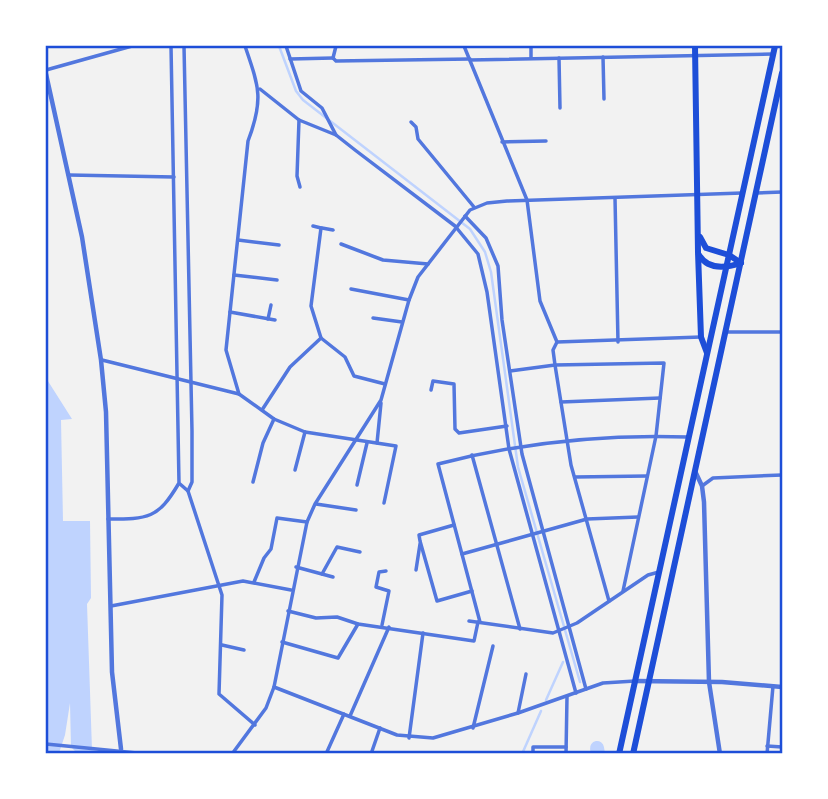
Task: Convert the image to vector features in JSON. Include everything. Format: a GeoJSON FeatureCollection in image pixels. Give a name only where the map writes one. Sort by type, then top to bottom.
{"type":"FeatureCollection","features":[{"type":"Feature","properties":{"kind":"main road"},"geometry":{"type":"LineString","coordinates":[[695,46],[701,337],[707,353]]}},
{"type":"Feature","properties":{"kind":"main road"},"geometry":{"type":"LineString","coordinates":[[619,754],[775,46]]}},
{"type":"Feature","properties":{"kind":"main road"},"geometry":{"type":"LineString","coordinates":[[633,754],[782,73]]}},
{"type":"Feature","properties":{"kind":"main road"},"geometry":{"type":"LineString","coordinates":[[699,232],[705,248],[729,255],[741,263]]}},
{"type":"Feature","properties":{"kind":"main road"},"geometry":{"type":"LineString","coordinates":[[698,252],[708,264],[726,268],[741,263]]}},
{"type":"Feature","properties":{"kind":"street"},"geometry":{"type":"LineString","coordinates":[[121,749],[112,672],[106,412],[101,359],[69,175],[46,72],[132,46]]}},
{"type":"Feature","properties":{"kind":"street"},"geometry":{"type":"LineString","coordinates":[[108,519],[138,520],[149,517],[165,505],[179,483],[171,46]]}},
{"type":"Feature","properties":{"kind":"street"},"geometry":{"type":"LineString","coordinates":[[184,46],[192,482],[188,491]]}},
{"type":"Feature","properties":{"kind":"street"},"geometry":{"type":"LineString","coordinates":[[239,394],[226,350],[248,141],[258,115],[260,89],[245,46]]}},
{"type":"Feature","properties":{"kind":"street"},"geometry":{"type":"LineString","coordinates":[[286,46],[301,91],[324,112],[335,133]]}},
{"type":"Feature","properties":{"kind":"street"},"geometry":{"type":"LineString","coordinates":[[333,58],[336,46]]}},
{"type":"Feature","properties":{"kind":"street"},"geometry":{"type":"LineString","coordinates":[[464,46],[527,200],[540,301],[557,342],[553,350],[566,440],[609,601]]}},
{"type":"Feature","properties":{"kind":"street"},"geometry":{"type":"LineString","coordinates":[[531,46],[531,58]]}},
{"type":"Feature","properties":{"kind":"street"},"geometry":{"type":"LineString","coordinates":[[290,59],[773,54]]}},
{"type":"Feature","properties":{"kind":"street"},"geometry":{"type":"LineString","coordinates":[[603,57],[604,99]]}},
{"type":"Feature","properties":{"kind":"street"},"geometry":{"type":"LineString","coordinates":[[559,58],[560,108]]}},
{"type":"Feature","properties":{"kind":"street"},"geometry":{"type":"LineString","coordinates":[[260,89],[299,120],[335,133],[456,225],[470,243],[482,266],[511,449],[533,534],[586,690]]}},
{"type":"Feature","properties":{"kind":"street"},"geometry":{"type":"LineString","coordinates":[[559,102],[567,102]]}},
{"type":"Feature","properties":{"kind":"street"},"geometry":{"type":"LineString","coordinates":[[299,120],[300,187]]}},
{"type":"Feature","properties":{"kind":"street"},"geometry":{"type":"LineString","coordinates":[[411,122],[416,127],[418,139],[474,207]]}},
{"type":"Feature","properties":{"kind":"street"},"geometry":{"type":"LineString","coordinates":[[502,142],[546,141]]}},
{"type":"Feature","properties":{"kind":"street"},"geometry":{"type":"LineString","coordinates":[[69,175],[174,177]]}},
{"type":"Feature","properties":{"kind":"street"},"geometry":{"type":"LineString","coordinates":[[756,193],[782,192]]}},
{"type":"Feature","properties":{"kind":"street"},"geometry":{"type":"LineString","coordinates":[[377,443],[381,400],[409,300],[428,264],[456,225],[474,207],[527,200],[692,197],[698,194],[742,193]]}},
{"type":"Feature","properties":{"kind":"street"},"geometry":{"type":"LineString","coordinates":[[615,198],[618,342]]}},
{"type":"Feature","properties":{"kind":"street"},"geometry":{"type":"LineString","coordinates":[[464,217],[486,238],[498,266],[520,448],[542,532],[576,693]]}},
{"type":"Feature","properties":{"kind":"street"},"geometry":{"type":"LineString","coordinates":[[313,226],[334,230]]}},
{"type":"Feature","properties":{"kind":"street"},"geometry":{"type":"LineString","coordinates":[[321,228],[311,294],[321,338],[345,357],[354,376],[385,384]]}},
{"type":"Feature","properties":{"kind":"street"},"geometry":{"type":"LineString","coordinates":[[238,240],[279,245]]}},
{"type":"Feature","properties":{"kind":"street"},"geometry":{"type":"LineString","coordinates":[[341,244],[383,260],[428,264]]}},
{"type":"Feature","properties":{"kind":"street"},"geometry":{"type":"LineString","coordinates":[[234,275],[277,280]]}},
{"type":"Feature","properties":{"kind":"street"},"geometry":{"type":"LineString","coordinates":[[351,289],[409,300]]}},
{"type":"Feature","properties":{"kind":"street"},"geometry":{"type":"LineString","coordinates":[[368,298],[369,291]]}},
{"type":"Feature","properties":{"kind":"street"},"geometry":{"type":"LineString","coordinates":[[177,301],[188,302]]}},
{"type":"Feature","properties":{"kind":"street"},"geometry":{"type":"LineString","coordinates":[[268,319],[271,304]]}},
{"type":"Feature","properties":{"kind":"street"},"geometry":{"type":"LineString","coordinates":[[230,312],[275,320]]}},
{"type":"Feature","properties":{"kind":"street"},"geometry":{"type":"LineString","coordinates":[[373,318],[402,323]]}},
{"type":"Feature","properties":{"kind":"street"},"geometry":{"type":"LineString","coordinates":[[725,332],[782,332]]}},
{"type":"Feature","properties":{"kind":"street"},"geometry":{"type":"LineString","coordinates":[[557,342],[618,342],[701,337]]}},
{"type":"Feature","properties":{"kind":"street"},"geometry":{"type":"LineString","coordinates":[[262,410],[290,367],[321,338]]}},
{"type":"Feature","properties":{"kind":"street"},"geometry":{"type":"LineString","coordinates":[[101,359],[239,394],[274,419],[305,432],[396,446],[384,503]]}},
{"type":"Feature","properties":{"kind":"street"},"geometry":{"type":"LineString","coordinates":[[510,371],[555,365],[662,361],[656,436],[623,591]]}},
{"type":"Feature","properties":{"kind":"street"},"geometry":{"type":"LineString","coordinates":[[431,390],[435,375]]}},
{"type":"Feature","properties":{"kind":"street"},"geometry":{"type":"LineString","coordinates":[[433,381],[454,384],[453,426],[459,433],[507,426]]}},
{"type":"Feature","properties":{"kind":"street"},"geometry":{"type":"LineString","coordinates":[[455,396],[462,395]]}},
{"type":"Feature","properties":{"kind":"street"},"geometry":{"type":"LineString","coordinates":[[561,402],[660,398]]}},
{"type":"Feature","properties":{"kind":"street"},"geometry":{"type":"LineString","coordinates":[[232,754],[267,708],[274,687],[291,590],[307,522],[315,504],[381,400]]}},
{"type":"Feature","properties":{"kind":"street"},"geometry":{"type":"LineString","coordinates":[[253,482],[263,443],[274,419]]}},
{"type":"Feature","properties":{"kind":"street"},"geometry":{"type":"LineString","coordinates":[[295,470],[305,432]]}},
{"type":"Feature","properties":{"kind":"street"},"geometry":{"type":"LineString","coordinates":[[288,611],[316,618],[337,617],[358,624],[474,641],[479,622],[438,464],[472,455],[566,440],[656,436],[688,438]]}},
{"type":"Feature","properties":{"kind":"street"},"geometry":{"type":"LineString","coordinates":[[358,485],[367,443]]}},
{"type":"Feature","properties":{"kind":"street"},"geometry":{"type":"LineString","coordinates":[[472,455],[520,629]]}},
{"type":"Feature","properties":{"kind":"street"},"geometry":{"type":"LineString","coordinates":[[297,463],[304,464]]}},
{"type":"Feature","properties":{"kind":"street"},"geometry":{"type":"LineString","coordinates":[[695,471],[702,486],[709,682],[720,754]]}},
{"type":"Feature","properties":{"kind":"street"},"geometry":{"type":"LineString","coordinates":[[702,486],[713,478],[782,475]]}},
{"type":"Feature","properties":{"kind":"street"},"geometry":{"type":"LineString","coordinates":[[575,477],[647,476]]}},
{"type":"Feature","properties":{"kind":"street"},"geometry":{"type":"LineString","coordinates":[[352,477],[359,478]]}},
{"type":"Feature","properties":{"kind":"street"},"geometry":{"type":"LineString","coordinates":[[179,483],[188,491],[222,595],[219,694],[255,725]]}},
{"type":"Feature","properties":{"kind":"street"},"geometry":{"type":"LineString","coordinates":[[315,504],[356,510]]}},
{"type":"Feature","properties":{"kind":"street"},"geometry":{"type":"LineString","coordinates":[[462,554],[587,519],[639,517]]}},
{"type":"Feature","properties":{"kind":"street"},"geometry":{"type":"LineString","coordinates":[[254,582],[264,558],[271,549],[277,518],[307,522]]}},
{"type":"Feature","properties":{"kind":"street"},"geometry":{"type":"LineString","coordinates":[[454,525],[419,535],[420,541],[437,601],[472,591]]}},
{"type":"Feature","properties":{"kind":"street"},"geometry":{"type":"LineString","coordinates":[[416,570],[420,541]]}},
{"type":"Feature","properties":{"kind":"street"},"geometry":{"type":"LineString","coordinates":[[322,574],[337,547],[360,552]]}},
{"type":"Feature","properties":{"kind":"street"},"geometry":{"type":"LineString","coordinates":[[296,567],[333,577]]}},
{"type":"Feature","properties":{"kind":"street"},"geometry":{"type":"LineString","coordinates":[[382,626],[388,591],[376,587],[380,569],[386,571]]}},
{"type":"Feature","properties":{"kind":"street"},"geometry":{"type":"LineString","coordinates":[[469,621],[520,629],[564,629],[648,575],[659,572]]}},
{"type":"Feature","properties":{"kind":"street"},"geometry":{"type":"LineString","coordinates":[[111,606],[219,585],[254,582],[291,590]]}},
{"type":"Feature","properties":{"kind":"street"},"geometry":{"type":"LineString","coordinates":[[282,642],[338,658],[358,624]]}},
{"type":"Feature","properties":{"kind":"street"},"geometry":{"type":"LineString","coordinates":[[326,754],[389,627]]}},
{"type":"Feature","properties":{"kind":"street"},"geometry":{"type":"LineString","coordinates":[[409,738],[424,633]]}},
{"type":"Feature","properties":{"kind":"street"},"geometry":{"type":"LineString","coordinates":[[221,645],[244,650]]}},
{"type":"Feature","properties":{"kind":"street"},"geometry":{"type":"LineString","coordinates":[[473,728],[493,646]]}},
{"type":"Feature","properties":{"kind":"street"},"geometry":{"type":"LineString","coordinates":[[518,713],[526,674]]}},
{"type":"Feature","properties":{"kind":"street"},"geometry":{"type":"LineString","coordinates":[[274,687],[409,738],[433,738],[473,728],[603,683],[649,680],[782,687]]}},
{"type":"Feature","properties":{"kind":"street"},"geometry":{"type":"LineString","coordinates":[[484,684],[490,685]]}},
{"type":"Feature","properties":{"kind":"street"},"geometry":{"type":"LineString","coordinates":[[768,754],[773,686]]}},
{"type":"Feature","properties":{"kind":"street"},"geometry":{"type":"LineString","coordinates":[[566,754],[567,696]]}},
{"type":"Feature","properties":{"kind":"street"},"geometry":{"type":"LineString","coordinates":[[371,754],[380,728]]}},
{"type":"Feature","properties":{"kind":"street"},"geometry":{"type":"LineString","coordinates":[[46,744],[111,748],[148,754]]}},
{"type":"Feature","properties":{"kind":"street"},"geometry":{"type":"LineString","coordinates":[[767,746],[782,747]]}},
{"type":"Feature","properties":{"kind":"street"},"geometry":{"type":"LineString","coordinates":[[533,754],[533,747],[566,747]]}},
{"type":"Feature","properties":{"kind":"water"},"geometry":{"type":"Polygon","coordinates":[[[46,378],[72,419],[61,420],[63,521],[90,521],[91,598],[87,604],[92,750],[110,753],[77,753],[71,747],[70,703],[59,753],[46,753],[46,378]]]}},
{"type":"Feature","properties":{"kind":"waterway"},"geometry":{"type":"LineString","coordinates":[[279,46],[296,91],[303,100],[470,229],[485,252],[491,272],[518,467],[580,682]]}},
{"type":"Feature","properties":{"kind":"waterway"},"geometry":{"type":"LineString","coordinates":[[546,700],[563,662]]}},
{"type":"Feature","properties":{"kind":"waterway"},"geometry":{"type":"LineString","coordinates":[[522,754],[541,711]]}},
{"type":"Feature","properties":{"kind":"waterway"},"geometry":{"type":"LineString","coordinates":[[597,748],[598,754]]}}]}
